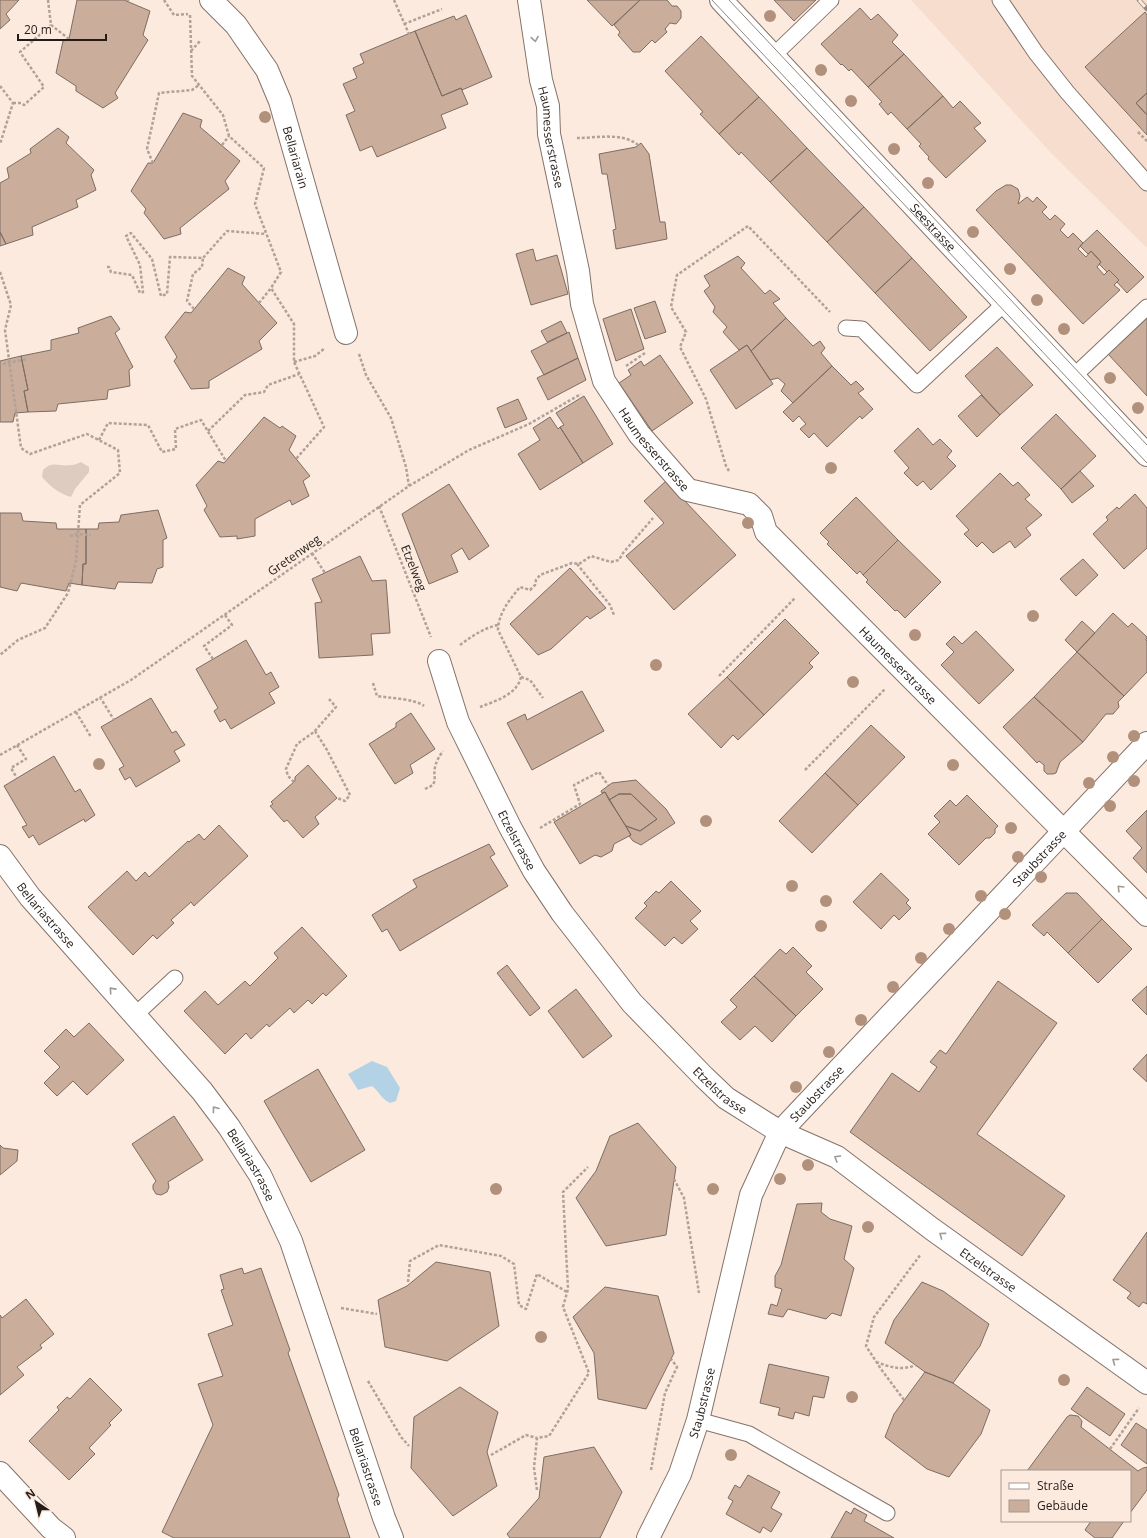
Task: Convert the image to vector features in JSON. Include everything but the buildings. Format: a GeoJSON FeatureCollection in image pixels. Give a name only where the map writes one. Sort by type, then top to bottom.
{"type":"FeatureCollection","features":[{"type":"Feature","properties":{"kind":"street","name":"Bellariarain"},"geometry":{"type":"LineString","coordinates":[[211,0],[236,26],[266,70],[280,101],[346,333]]}},
{"type":"Feature","properties":{"kind":"street","name":"Haumesserstrasse"},"geometry":{"type":"LineString","coordinates":[[529,0],[541,80],[548,106],[549,134],[578,271],[582,304],[604,381],[639,434],[688,490],[749,504],[761,516],[766,532],[1147,915]]}},
{"type":"Feature","properties":{"kind":"street","name":"Seestrasse"},"geometry":{"type":"LineString","coordinates":[[721,0],[1147,454]]}},
{"type":"Feature","properties":{"kind":"street","name":"Etzelstrasse"},"geometry":{"type":"LineString","coordinates":[[440,661],[462,729],[534,872],[562,912],[632,1003],[704,1077],[726,1098],[780,1132],[838,1157],[932,1229],[1147,1383]]}},
{"type":"Feature","properties":{"kind":"street","name":"Staubstrasse"},"geometry":{"type":"LineString","coordinates":[[648,1538],[680,1474],[698,1420],[751,1195],[780,1132],[1147,743]]}},
{"type":"Feature","properties":{"kind":"street","name":"Bellariastrasse"},"geometry":{"type":"LineString","coordinates":[[0,856],[30,897],[134,1016],[202,1090],[229,1127],[260,1175],[291,1241],[392,1538]]}},
{"type":"Feature","properties":{"kind":"street"},"geometry":{"type":"LineString","coordinates":[[0,1473],[54,1535]]}},
{"type":"Feature","properties":{"kind":"lane"},"geometry":{"type":"LineString","coordinates":[[773,56],[831,0]]}},
{"type":"Feature","properties":{"kind":"lane"},"geometry":{"type":"LineString","coordinates":[[1000,0],[1036,53],[1067,92],[1147,184]]}},
{"type":"Feature","properties":{"kind":"lane"},"geometry":{"type":"LineString","coordinates":[[846,328],[862,329],[917,385],[1005,303]]}},
{"type":"Feature","properties":{"kind":"lane"},"geometry":{"type":"LineString","coordinates":[[1074,376],[1147,307]]}},
{"type":"Feature","properties":{"kind":"lane"},"geometry":{"type":"LineString","coordinates":[[134,1016],[176,978]]}},
{"type":"Feature","properties":{"kind":"lane"},"geometry":{"type":"LineString","coordinates":[[698,1420],[749,1434],[887,1513]]}},
{"type":"Feature","properties":{"kind":"path"},"geometry":{"type":"LineString","coordinates":[[48,0],[51,25],[69,39]]}},
{"type":"Feature","properties":{"kind":"path"},"geometry":{"type":"LineString","coordinates":[[164,0],[174,15],[190,14]]}},
{"type":"Feature","properties":{"kind":"path"},"geometry":{"type":"LineString","coordinates":[[394,0],[409,34]]}},
{"type":"Feature","properties":{"kind":"path"},"geometry":{"type":"LineString","coordinates":[[189,7],[192,76],[223,116],[229,136],[264,168],[255,204],[281,272],[259,303]]}},
{"type":"Feature","properties":{"kind":"path"},"geometry":{"type":"LineString","coordinates":[[404,24],[442,9]]}},
{"type":"Feature","properties":{"kind":"path"},"geometry":{"type":"LineString","coordinates":[[13,103],[21,103],[24,105],[44,87],[20,52],[51,25]]}},
{"type":"Feature","properties":{"kind":"path"},"geometry":{"type":"LineString","coordinates":[[191,52],[200,41]]}},
{"type":"Feature","properties":{"kind":"path"},"geometry":{"type":"LineString","coordinates":[[153,164],[147,149],[159,93],[192,90],[198,84]]}},
{"type":"Feature","properties":{"kind":"path"},"geometry":{"type":"LineString","coordinates":[[0,86],[13,103]]}},
{"type":"Feature","properties":{"kind":"path"},"geometry":{"type":"LineString","coordinates":[[0,144],[13,103]]}},
{"type":"Feature","properties":{"kind":"path"},"geometry":{"type":"LineString","coordinates":[[1138,132],[1147,141]]}},
{"type":"Feature","properties":{"kind":"path"},"geometry":{"type":"LineString","coordinates":[[222,145],[229,136]]}},
{"type":"Feature","properties":{"kind":"path"},"geometry":{"type":"LineString","coordinates":[[577,138],[617,138],[632,140],[638,145]]}},
{"type":"Feature","properties":{"kind":"path"},"geometry":{"type":"LineString","coordinates":[[749,504],[726,466],[706,399],[680,347],[686,332],[671,307],[677,275],[748,226],[846,328]]}},
{"type":"Feature","properties":{"kind":"path"},"geometry":{"type":"LineString","coordinates":[[194,309],[187,301],[193,274],[202,268],[203,258],[227,231],[266,234]]}},
{"type":"Feature","properties":{"kind":"path"},"geometry":{"type":"LineString","coordinates":[[107,267],[109,267],[111,272],[132,275],[140,293],[143,292],[140,265],[126,236],[131,232],[152,259],[161,296],[166,294],[170,257],[203,258]]}},
{"type":"Feature","properties":{"kind":"path"},"geometry":{"type":"LineString","coordinates":[[0,272],[11,305],[5,330],[21,448],[30,454],[87,434],[118,450],[120,473],[80,505],[76,561],[68,593],[45,628],[18,640],[0,655]]}},
{"type":"Feature","properties":{"kind":"path"},"geometry":{"type":"LineString","coordinates":[[271,288],[294,324],[294,362],[324,427],[296,459]]}},
{"type":"Feature","properties":{"kind":"path"},"geometry":{"type":"LineString","coordinates":[[294,362],[314,356]]}},
{"type":"Feature","properties":{"kind":"path"},"geometry":{"type":"LineString","coordinates":[[3,364],[27,359]]}},
{"type":"Feature","properties":{"kind":"path"},"geometry":{"type":"LineString","coordinates":[[362,366],[391,418],[406,467],[409,486]]}},
{"type":"Feature","properties":{"kind":"path"},"geometry":{"type":"LineString","coordinates":[[208,431],[245,395],[264,392],[268,384],[299,374]]}},
{"type":"Feature","properties":{"kind":"path","name":"Gretenweg"},"geometry":{"type":"LineString","coordinates":[[0,754],[131,680],[409,486],[469,450],[529,424],[604,381]]}},
{"type":"Feature","properties":{"kind":"path"},"geometry":{"type":"LineString","coordinates":[[99,440],[108,423],[148,425],[162,452],[176,449],[175,430],[201,420],[226,461]]}},
{"type":"Feature","properties":{"kind":"path","name":"Etzelweg"},"geometry":{"type":"LineString","coordinates":[[379,506],[432,638]]}},
{"type":"Feature","properties":{"kind":"path"},"geometry":{"type":"LineString","coordinates":[[478,708],[502,698],[513,691],[520,682],[521,677],[498,630],[498,625],[503,611],[512,596],[520,587],[530,590],[535,585],[536,580],[540,575],[572,563],[580,564],[592,556],[611,562],[619,560],[623,553],[653,518]]}},
{"type":"Feature","properties":{"kind":"path"},"geometry":{"type":"LineString","coordinates":[[70,536],[78,534],[92,534]]}},
{"type":"Feature","properties":{"kind":"path"},"geometry":{"type":"LineString","coordinates":[[312,553],[325,572]]}},
{"type":"Feature","properties":{"kind":"path"},"geometry":{"type":"LineString","coordinates":[[576,564],[610,605],[614,615]]}},
{"type":"Feature","properties":{"kind":"path"},"geometry":{"type":"LineString","coordinates":[[719,676],[788,605]]}},
{"type":"Feature","properties":{"kind":"path"},"geometry":{"type":"LineString","coordinates":[[213,659],[204,646],[232,625],[225,615]]}},
{"type":"Feature","properties":{"kind":"path"},"geometry":{"type":"LineString","coordinates":[[470,636],[476,635],[487,628],[498,625]]}},
{"type":"Feature","properties":{"kind":"path"},"geometry":{"type":"LineString","coordinates":[[521,677],[530,680],[543,698]]}},
{"type":"Feature","properties":{"kind":"path"},"geometry":{"type":"LineString","coordinates":[[373,683],[377,696],[397,700],[416,701],[423,704],[426,709]]}},
{"type":"Feature","properties":{"kind":"path"},"geometry":{"type":"LineString","coordinates":[[805,770],[886,688]]}},
{"type":"Feature","properties":{"kind":"path"},"geometry":{"type":"LineString","coordinates":[[100,697],[114,720]]}},
{"type":"Feature","properties":{"kind":"path"},"geometry":{"type":"LineString","coordinates":[[294,782],[288,776],[286,769],[297,744],[315,731],[336,707],[330,699]]}},
{"type":"Feature","properties":{"kind":"path"},"geometry":{"type":"LineString","coordinates":[[76,712],[91,737]]}},
{"type":"Feature","properties":{"kind":"path"},"geometry":{"type":"LineString","coordinates":[[315,731],[327,750],[350,795],[345,801],[337,798]]}},
{"type":"Feature","properties":{"kind":"path"},"geometry":{"type":"LineString","coordinates":[[17,745],[26,759],[11,768],[17,778]]}},
{"type":"Feature","properties":{"kind":"path"},"geometry":{"type":"LineString","coordinates":[[425,789],[433,785],[435,780],[433,772],[436,761],[445,749]]}},
{"type":"Feature","properties":{"kind":"path"},"geometry":{"type":"LineString","coordinates":[[535,832],[580,804],[574,785],[599,772],[608,785]]}},
{"type":"Feature","properties":{"kind":"path"},"geometry":{"type":"LineString","coordinates":[[491,1455],[526,1435],[537,1438],[549,1436],[589,1373],[563,1306],[567,1292],[564,1192],[588,1167]]}},
{"type":"Feature","properties":{"kind":"path"},"geometry":{"type":"LineString","coordinates":[[674,1179],[684,1198],[699,1296]]}},
{"type":"Feature","properties":{"kind":"path"},"geometry":{"type":"LineString","coordinates":[[408,1282],[410,1261],[438,1245],[501,1256],[514,1264],[519,1305],[526,1309],[537,1274],[567,1292]]}},
{"type":"Feature","properties":{"kind":"path"},"geometry":{"type":"LineString","coordinates":[[904,1400],[866,1346],[874,1317],[925,1248]]}},
{"type":"Feature","properties":{"kind":"path"},"geometry":{"type":"LineString","coordinates":[[335,1307],[376,1314]]}},
{"type":"Feature","properties":{"kind":"path"},"geometry":{"type":"LineString","coordinates":[[650,1475],[665,1393],[677,1366],[671,1359]]}},
{"type":"Feature","properties":{"kind":"path"},"geometry":{"type":"LineString","coordinates":[[876,1361],[892,1368],[901,1369],[916,1365]]}},
{"type":"Feature","properties":{"kind":"path"},"geometry":{"type":"LineString","coordinates":[[363,1378],[368,1380],[401,1437],[409,1446]]}},
{"type":"Feature","properties":{"kind":"path"},"geometry":{"type":"LineString","coordinates":[[1110,1449],[1142,1404]]}},
{"type":"Feature","properties":{"kind":"path"},"geometry":{"type":"LineString","coordinates":[[537,1438],[534,1468],[537,1490]]}},
{"type":"Feature","properties":{"kind":"shaded area"},"geometry":{"type":"Polygon","coordinates":[[[911,0],[1147,0],[1147,248],[1050,152],[911,0]]]}},
{"type":"Feature","properties":{"kind":"shaded area"},"geometry":{"type":"Polygon","coordinates":[[[81,462],[89,467],[89,472],[75,489],[71,497],[62,494],[48,484],[42,477],[43,470],[50,465],[72,465],[81,462]]]}},
{"type":"Feature","properties":{"kind":"water"},"geometry":{"type":"Polygon","coordinates":[[[372,1061],[387,1067],[400,1088],[396,1101],[390,1103],[372,1086],[358,1090],[348,1074],[372,1061]]]}},
{"type":"Feature","properties":{"kind":"tram line"},"geometry":{"type":"LineString","coordinates":[[712,0],[1147,463]]}},
{"type":"Feature","properties":{"kind":"tram line"},"geometry":{"type":"LineString","coordinates":[[729,0],[1147,445]]}},
{"type":"Feature","properties":{"kind":"railway"},"geometry":{"type":"LineString","coordinates":[[1139,0],[1147,9]]}}]}
